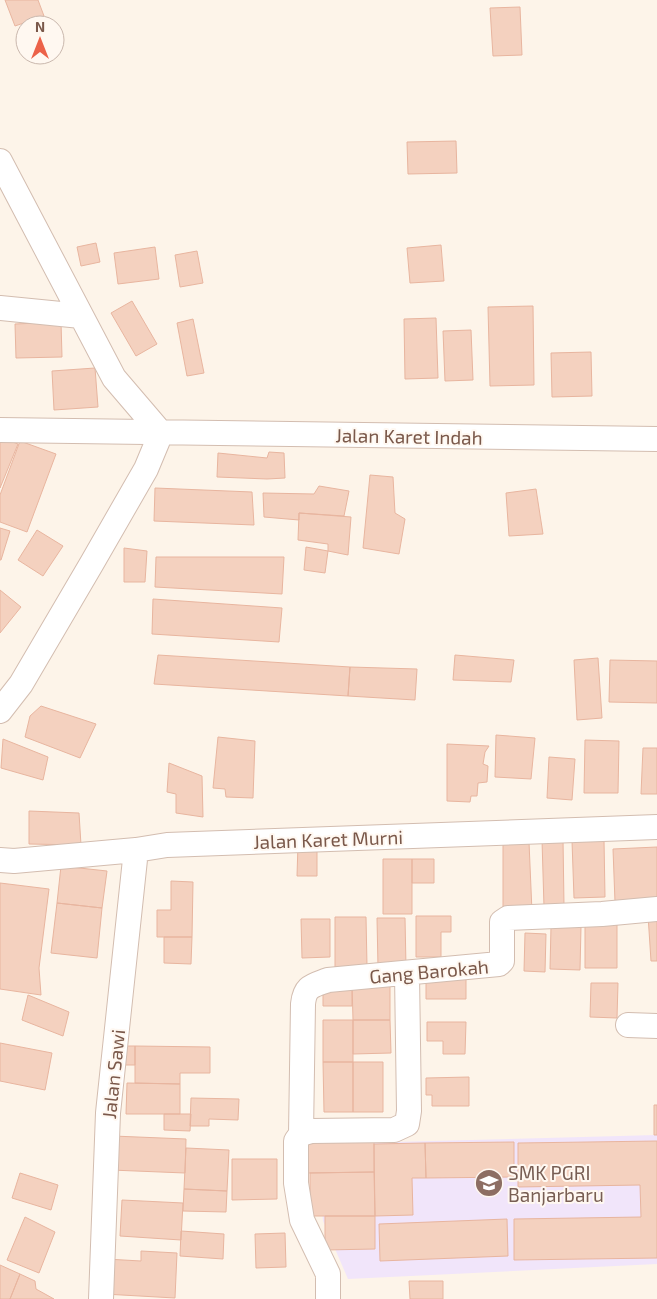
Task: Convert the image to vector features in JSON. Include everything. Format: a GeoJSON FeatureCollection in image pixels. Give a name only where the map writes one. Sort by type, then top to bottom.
{"type":"FeatureCollection","features":[{"type":"Feature","properties":{"kind":"street"},"geometry":{"type":"LineString","coordinates":[[0,161],[114,378],[161,433],[146,469],[22,684],[0,711]]}},
{"type":"Feature","properties":{"kind":"street"},"geometry":{"type":"LineString","coordinates":[[0,308],[81,316]]}},
{"type":"Feature","properties":{"kind":"street","name":"Jalan Karet Indah"},"geometry":{"type":"LineString","coordinates":[[0,430],[657,438]]}},
{"type":"Feature","properties":{"kind":"street","name":"Jalan Karet Murni"},"geometry":{"type":"LineString","coordinates":[[0,860],[14,861],[136,850],[167,845],[657,827]]}},
{"type":"Feature","properties":{"kind":"street","name":"Jalan Sawi"},"geometry":{"type":"LineString","coordinates":[[101,1299],[108,1113],[136,850]]}},
{"type":"Feature","properties":{"kind":"street","name":"Gang Barokah"},"geometry":{"type":"LineString","coordinates":[[301,1134],[303,1004],[304,994],[310,987],[328,980],[499,964],[502,960],[502,922],[508,918],[602,914],[657,909]]}},
{"type":"Feature","properties":{"kind":"street"},"geometry":{"type":"LineString","coordinates":[[328,1299],[328,1274],[302,1220],[296,1183],[296,1141],[301,1134],[311,1131],[394,1130],[407,1124],[409,1111],[407,974]]}},
{"type":"Feature","properties":{"kind":"street"},"geometry":{"type":"LineString","coordinates":[[628,1025],[657,1026]]}},
{"type":"Feature","properties":{"kind":"shaded area","name":"SMK PGRI Banjarbaru"},"geometry":{"type":"Polygon","coordinates":[[[657,1135],[657,1264],[348,1279],[323,1221],[317,1144],[657,1135]]]}},
{"type":"Feature","properties":{"kind":"building"},"geometry":{"type":"Polygon","coordinates":[[[5,0],[38,0],[44,15],[15,15],[15,26],[5,0]]]}},
{"type":"Feature","properties":{"kind":"building"},"geometry":{"type":"Polygon","coordinates":[[[520,7],[522,55],[493,56],[490,8],[520,7]]]}},
{"type":"Feature","properties":{"kind":"building"},"geometry":{"type":"Polygon","coordinates":[[[456,141],[457,173],[408,174],[407,142],[456,141]]]}},
{"type":"Feature","properties":{"kind":"building"},"geometry":{"type":"Polygon","coordinates":[[[96,243],[100,262],[81,266],[77,247],[96,243]]]}},
{"type":"Feature","properties":{"kind":"building"},"geometry":{"type":"Polygon","coordinates":[[[441,245],[444,281],[410,283],[407,248],[441,245]]]}},
{"type":"Feature","properties":{"kind":"building"},"geometry":{"type":"Polygon","coordinates":[[[155,247],[159,279],[118,284],[114,253],[155,247]]]}},
{"type":"Feature","properties":{"kind":"building"},"geometry":{"type":"Polygon","coordinates":[[[197,251],[203,283],[180,287],[175,255],[197,251]]]}},
{"type":"Feature","properties":{"kind":"building"},"geometry":{"type":"Polygon","coordinates":[[[132,301],[157,344],[136,356],[111,313],[132,301]]]}},
{"type":"Feature","properties":{"kind":"building"},"geometry":{"type":"Polygon","coordinates":[[[533,306],[534,385],[490,386],[488,307],[533,306]]]}},
{"type":"Feature","properties":{"kind":"building"},"geometry":{"type":"Polygon","coordinates":[[[436,318],[438,378],[405,379],[404,319],[436,318]]]}},
{"type":"Feature","properties":{"kind":"building"},"geometry":{"type":"Polygon","coordinates":[[[193,319],[204,373],[187,376],[177,323],[193,319]]]}},
{"type":"Feature","properties":{"kind":"building"},"geometry":{"type":"Polygon","coordinates":[[[61,322],[62,357],[16,358],[15,324],[61,322]]]}},
{"type":"Feature","properties":{"kind":"building"},"geometry":{"type":"Polygon","coordinates":[[[471,330],[473,380],[445,381],[443,331],[471,330]]]}},
{"type":"Feature","properties":{"kind":"building"},"geometry":{"type":"Polygon","coordinates":[[[591,352],[592,396],[552,397],[551,353],[591,352]]]}},
{"type":"Feature","properties":{"kind":"building"},"geometry":{"type":"Polygon","coordinates":[[[95,368],[98,407],[54,410],[52,371],[95,368]]]}},
{"type":"Feature","properties":{"kind":"building"},"geometry":{"type":"Polygon","coordinates":[[[0,437],[18,444],[0,488],[0,437]]]}},
{"type":"Feature","properties":{"kind":"building"},"geometry":{"type":"Polygon","coordinates":[[[20,441],[56,454],[27,532],[0,522],[0,495],[20,441]]]}},
{"type":"Feature","properties":{"kind":"building"},"geometry":{"type":"Polygon","coordinates":[[[269,452],[284,453],[285,478],[217,477],[218,453],[267,458],[269,452]]]}},
{"type":"Feature","properties":{"kind":"building"},"geometry":{"type":"Polygon","coordinates":[[[370,475],[393,477],[395,513],[405,519],[399,554],[363,548],[370,475]]]}},
{"type":"Feature","properties":{"kind":"building"},"geometry":{"type":"Polygon","coordinates":[[[319,486],[349,491],[344,516],[299,513],[299,520],[264,517],[263,493],[314,494],[319,486]]]}},
{"type":"Feature","properties":{"kind":"building"},"geometry":{"type":"Polygon","coordinates":[[[155,488],[252,492],[254,525],[154,521],[155,488]]]}},
{"type":"Feature","properties":{"kind":"building"},"geometry":{"type":"Polygon","coordinates":[[[536,489],[543,534],[509,536],[506,493],[536,489]]]}},
{"type":"Feature","properties":{"kind":"building"},"geometry":{"type":"Polygon","coordinates":[[[299,513],[351,517],[348,555],[328,551],[328,544],[298,540],[299,513]]]}},
{"type":"Feature","properties":{"kind":"building"},"geometry":{"type":"Polygon","coordinates":[[[0,528],[10,531],[1,560],[0,560],[0,528]]]}},
{"type":"Feature","properties":{"kind":"building"},"geometry":{"type":"Polygon","coordinates":[[[37,530],[63,546],[43,576],[18,560],[37,530]]]}},
{"type":"Feature","properties":{"kind":"building"},"geometry":{"type":"Polygon","coordinates":[[[306,547],[328,551],[325,573],[304,570],[306,547]]]}},
{"type":"Feature","properties":{"kind":"building"},"geometry":{"type":"Polygon","coordinates":[[[124,548],[147,551],[145,582],[124,582],[124,548]]]}},
{"type":"Feature","properties":{"kind":"building"},"geometry":{"type":"Polygon","coordinates":[[[156,557],[284,557],[282,594],[155,587],[156,557]]]}},
{"type":"Feature","properties":{"kind":"building"},"geometry":{"type":"Polygon","coordinates":[[[0,590],[21,607],[0,633],[0,590]]]}},
{"type":"Feature","properties":{"kind":"building"},"geometry":{"type":"Polygon","coordinates":[[[153,599],[282,608],[279,642],[152,634],[153,599]]]}},
{"type":"Feature","properties":{"kind":"building"},"geometry":{"type":"Polygon","coordinates":[[[158,655],[350,667],[348,696],[154,684],[158,655]]]}},
{"type":"Feature","properties":{"kind":"building"},"geometry":{"type":"Polygon","coordinates":[[[455,655],[514,660],[511,682],[453,680],[455,655]]]}},
{"type":"Feature","properties":{"kind":"building"},"geometry":{"type":"Polygon","coordinates":[[[598,658],[602,718],[577,720],[574,660],[598,658]]]}},
{"type":"Feature","properties":{"kind":"building"},"geometry":{"type":"Polygon","coordinates":[[[610,660],[657,661],[657,703],[609,702],[610,660]]]}},
{"type":"Feature","properties":{"kind":"building"},"geometry":{"type":"Polygon","coordinates":[[[350,667],[417,669],[415,700],[348,696],[350,667]]]}},
{"type":"Feature","properties":{"kind":"building"},"geometry":{"type":"Polygon","coordinates":[[[41,706],[96,724],[80,758],[25,737],[30,716],[41,706]]]}},
{"type":"Feature","properties":{"kind":"building"},"geometry":{"type":"Polygon","coordinates":[[[496,735],[535,738],[531,779],[495,777],[496,735]]]}},
{"type":"Feature","properties":{"kind":"building"},"geometry":{"type":"Polygon","coordinates":[[[218,737],[255,741],[253,798],[226,797],[225,789],[213,788],[218,737]]]}},
{"type":"Feature","properties":{"kind":"building"},"geometry":{"type":"Polygon","coordinates":[[[3,739],[48,757],[43,780],[1,768],[3,739]]]}},
{"type":"Feature","properties":{"kind":"building"},"geometry":{"type":"Polygon","coordinates":[[[585,740],[619,741],[618,793],[584,793],[585,740]]]}},
{"type":"Feature","properties":{"kind":"building"},"geometry":{"type":"Polygon","coordinates":[[[447,744],[489,746],[485,752],[483,764],[488,766],[487,782],[478,783],[477,796],[471,796],[470,802],[447,801],[447,744]]]}},
{"type":"Feature","properties":{"kind":"building"},"geometry":{"type":"Polygon","coordinates":[[[643,748],[657,748],[657,794],[641,794],[643,748]]]}},
{"type":"Feature","properties":{"kind":"building"},"geometry":{"type":"Polygon","coordinates":[[[549,757],[575,759],[572,800],[547,798],[549,757]]]}},
{"type":"Feature","properties":{"kind":"building"},"geometry":{"type":"Polygon","coordinates":[[[169,763],[202,776],[203,817],[176,813],[176,794],[167,792],[169,763]]]}},
{"type":"Feature","properties":{"kind":"building"},"geometry":{"type":"Polygon","coordinates":[[[29,811],[79,813],[81,845],[29,844],[29,811]]]}},
{"type":"Feature","properties":{"kind":"building"},"geometry":{"type":"Polygon","coordinates":[[[563,839],[564,906],[544,907],[542,840],[563,839]]]}},
{"type":"Feature","properties":{"kind":"building"},"geometry":{"type":"Polygon","coordinates":[[[604,840],[605,897],[574,898],[572,841],[604,840]]]}},
{"type":"Feature","properties":{"kind":"building"},"geometry":{"type":"Polygon","coordinates":[[[503,842],[529,842],[532,912],[503,909],[503,842]]]}},
{"type":"Feature","properties":{"kind":"building"},"geometry":{"type":"Polygon","coordinates":[[[298,844],[317,844],[317,876],[297,876],[298,844]]]}},
{"type":"Feature","properties":{"kind":"building"},"geometry":{"type":"Polygon","coordinates":[[[657,847],[657,900],[615,902],[613,849],[657,847]]]}},
{"type":"Feature","properties":{"kind":"building"},"geometry":{"type":"Polygon","coordinates":[[[383,859],[412,859],[412,914],[383,914],[383,859]]]}},
{"type":"Feature","properties":{"kind":"building"},"geometry":{"type":"Polygon","coordinates":[[[412,859],[434,859],[434,883],[412,883],[412,859]]]}},
{"type":"Feature","properties":{"kind":"building"},"geometry":{"type":"Polygon","coordinates":[[[61,866],[107,871],[102,908],[57,903],[61,866]]]}},
{"type":"Feature","properties":{"kind":"building"},"geometry":{"type":"Polygon","coordinates":[[[171,881],[193,882],[192,937],[157,937],[157,910],[171,910],[171,881]]]}},
{"type":"Feature","properties":{"kind":"building"},"geometry":{"type":"Polygon","coordinates":[[[0,883],[49,889],[39,968],[41,995],[0,989],[0,883]]]}},
{"type":"Feature","properties":{"kind":"building"},"geometry":{"type":"Polygon","coordinates":[[[57,903],[102,908],[97,958],[51,953],[57,903]]]}},
{"type":"Feature","properties":{"kind":"building"},"geometry":{"type":"Polygon","coordinates":[[[648,915],[657,915],[657,961],[651,961],[648,915]]]}},
{"type":"Feature","properties":{"kind":"building"},"geometry":{"type":"Polygon","coordinates":[[[416,916],[451,916],[451,932],[441,932],[441,957],[416,957],[416,916]]]}},
{"type":"Feature","properties":{"kind":"building"},"geometry":{"type":"Polygon","coordinates":[[[335,917],[366,917],[367,966],[335,967],[335,917]]]}},
{"type":"Feature","properties":{"kind":"building"},"geometry":{"type":"Polygon","coordinates":[[[377,918],[405,918],[406,967],[378,967],[377,918]]]}},
{"type":"Feature","properties":{"kind":"building"},"geometry":{"type":"Polygon","coordinates":[[[301,919],[330,919],[330,957],[302,958],[301,919]]]}},
{"type":"Feature","properties":{"kind":"building"},"geometry":{"type":"Polygon","coordinates":[[[585,923],[617,923],[617,968],[585,968],[585,923]]]}},
{"type":"Feature","properties":{"kind":"building"},"geometry":{"type":"Polygon","coordinates":[[[551,927],[581,927],[580,970],[550,969],[551,927]]]}},
{"type":"Feature","properties":{"kind":"building"},"geometry":{"type":"Polygon","coordinates":[[[525,933],[546,934],[545,972],[524,971],[525,933]]]}},
{"type":"Feature","properties":{"kind":"building"},"geometry":{"type":"Polygon","coordinates":[[[164,937],[192,937],[191,964],[164,963],[164,937]]]}},
{"type":"Feature","properties":{"kind":"building"},"geometry":{"type":"Polygon","coordinates":[[[426,977],[466,977],[466,999],[426,999],[426,977]]]}},
{"type":"Feature","properties":{"kind":"building"},"geometry":{"type":"Polygon","coordinates":[[[352,982],[352,1006],[323,1006],[323,983],[352,982]]]}},
{"type":"Feature","properties":{"kind":"building"},"geometry":{"type":"Polygon","coordinates":[[[352,982],[390,982],[390,1020],[353,1020],[352,982]]]}},
{"type":"Feature","properties":{"kind":"building"},"geometry":{"type":"Polygon","coordinates":[[[591,983],[618,983],[617,1018],[590,1017],[591,983]]]}},
{"type":"Feature","properties":{"kind":"building"},"geometry":{"type":"Polygon","coordinates":[[[28,995],[69,1012],[63,1036],[22,1020],[28,995]]]}},
{"type":"Feature","properties":{"kind":"building"},"geometry":{"type":"Polygon","coordinates":[[[323,1020],[353,1020],[353,1062],[323,1062],[323,1020]]]}},
{"type":"Feature","properties":{"kind":"building"},"geometry":{"type":"Polygon","coordinates":[[[353,1020],[390,1020],[391,1053],[353,1054],[353,1020]]]}},
{"type":"Feature","properties":{"kind":"building"},"geometry":{"type":"Polygon","coordinates":[[[427,1022],[466,1022],[465,1054],[443,1054],[443,1041],[427,1041],[427,1022]]]}},
{"type":"Feature","properties":{"kind":"building"},"geometry":{"type":"Polygon","coordinates":[[[0,1043],[52,1053],[45,1090],[0,1081],[0,1043]]]}},
{"type":"Feature","properties":{"kind":"building"},"geometry":{"type":"Polygon","coordinates":[[[117,1046],[135,1046],[135,1065],[117,1065],[117,1046]]]}},
{"type":"Feature","properties":{"kind":"building"},"geometry":{"type":"Polygon","coordinates":[[[135,1046],[210,1047],[210,1073],[180,1073],[180,1084],[135,1083],[135,1046]]]}},
{"type":"Feature","properties":{"kind":"building"},"geometry":{"type":"Polygon","coordinates":[[[323,1062],[353,1062],[353,1112],[324,1112],[323,1062]]]}},
{"type":"Feature","properties":{"kind":"building"},"geometry":{"type":"Polygon","coordinates":[[[353,1062],[383,1062],[383,1112],[353,1112],[353,1062]]]}},
{"type":"Feature","properties":{"kind":"building"},"geometry":{"type":"Polygon","coordinates":[[[469,1077],[469,1106],[432,1106],[432,1095],[426,1095],[426,1078],[469,1077]]]}},
{"type":"Feature","properties":{"kind":"building"},"geometry":{"type":"Polygon","coordinates":[[[127,1083],[180,1084],[180,1114],[126,1114],[127,1083]]]}},
{"type":"Feature","properties":{"kind":"building"},"geometry":{"type":"Polygon","coordinates":[[[191,1098],[239,1099],[238,1120],[209,1119],[209,1126],[190,1126],[191,1098]]]}},
{"type":"Feature","properties":{"kind":"building"},"geometry":{"type":"Polygon","coordinates":[[[654,1105],[657,1105],[657,1135],[654,1135],[654,1105]]]}},
{"type":"Feature","properties":{"kind":"building"},"geometry":{"type":"Polygon","coordinates":[[[164,1114],[191,1114],[190,1131],[164,1130],[164,1114]]]}},
{"type":"Feature","properties":{"kind":"building"},"geometry":{"type":"Polygon","coordinates":[[[113,1136],[186,1139],[185,1173],[111,1170],[113,1136]]]}},
{"type":"Feature","properties":{"kind":"building"},"geometry":{"type":"Polygon","coordinates":[[[374,1136],[374,1172],[304,1173],[304,1137],[374,1136]]]}},
{"type":"Feature","properties":{"kind":"building"},"geometry":{"type":"Polygon","coordinates":[[[657,1141],[657,1258],[514,1260],[514,1219],[641,1217],[640,1185],[518,1187],[518,1143],[657,1141]]]}},
{"type":"Feature","properties":{"kind":"building"},"geometry":{"type":"Polygon","coordinates":[[[514,1142],[514,1177],[426,1178],[425,1143],[514,1142]]]}},
{"type":"Feature","properties":{"kind":"building"},"geometry":{"type":"Polygon","coordinates":[[[425,1143],[426,1178],[412,1178],[413,1215],[375,1216],[374,1144],[425,1143]]]}},
{"type":"Feature","properties":{"kind":"building"},"geometry":{"type":"Polygon","coordinates":[[[186,1148],[229,1150],[227,1191],[184,1189],[186,1148]]]}},
{"type":"Feature","properties":{"kind":"building"},"geometry":{"type":"Polygon","coordinates":[[[232,1159],[277,1159],[277,1199],[232,1200],[232,1159]]]}},
{"type":"Feature","properties":{"kind":"building"},"geometry":{"type":"Polygon","coordinates":[[[374,1172],[375,1216],[310,1216],[310,1173],[374,1172]]]}},
{"type":"Feature","properties":{"kind":"building"},"geometry":{"type":"Polygon","coordinates":[[[20,1173],[58,1185],[51,1210],[12,1198],[20,1173]]]}},
{"type":"Feature","properties":{"kind":"building"},"geometry":{"type":"Polygon","coordinates":[[[184,1189],[227,1191],[226,1212],[183,1211],[184,1189]]]}},
{"type":"Feature","properties":{"kind":"building"},"geometry":{"type":"Polygon","coordinates":[[[122,1200],[183,1203],[181,1240],[120,1236],[122,1200]]]}},
{"type":"Feature","properties":{"kind":"building"},"geometry":{"type":"Polygon","coordinates":[[[325,1216],[375,1216],[375,1249],[325,1250],[325,1216]]]}},
{"type":"Feature","properties":{"kind":"building"},"geometry":{"type":"Polygon","coordinates":[[[25,1217],[55,1232],[39,1273],[7,1260],[25,1217]]]}},
{"type":"Feature","properties":{"kind":"building"},"geometry":{"type":"Polygon","coordinates":[[[507,1219],[508,1256],[380,1261],[379,1224],[507,1219]]]}},
{"type":"Feature","properties":{"kind":"building"},"geometry":{"type":"Polygon","coordinates":[[[181,1231],[224,1234],[223,1259],[180,1256],[181,1231]]]}},
{"type":"Feature","properties":{"kind":"building"},"geometry":{"type":"Polygon","coordinates":[[[285,1233],[286,1267],[256,1268],[255,1234],[285,1233]]]}},
{"type":"Feature","properties":{"kind":"building"},"geometry":{"type":"Polygon","coordinates":[[[141,1251],[177,1253],[175,1298],[104,1294],[106,1259],[141,1261],[141,1251]]]}},
{"type":"Feature","properties":{"kind":"building"},"geometry":{"type":"Polygon","coordinates":[[[0,1265],[20,1274],[10,1299],[0,1299],[0,1265]]]}},
{"type":"Feature","properties":{"kind":"building"},"geometry":{"type":"Polygon","coordinates":[[[20,1274],[35,1281],[36,1289],[54,1299],[10,1299],[20,1274]]]}},
{"type":"Feature","properties":{"kind":"building"},"geometry":{"type":"Polygon","coordinates":[[[409,1281],[443,1281],[443,1299],[410,1299],[409,1281]]]}},
{"type":"Feature","properties":{"kind":"place","name":"SMK PGRI Banjarbaru"},"geometry":{"type":"Point","coordinates":[489,1183]}}]}
